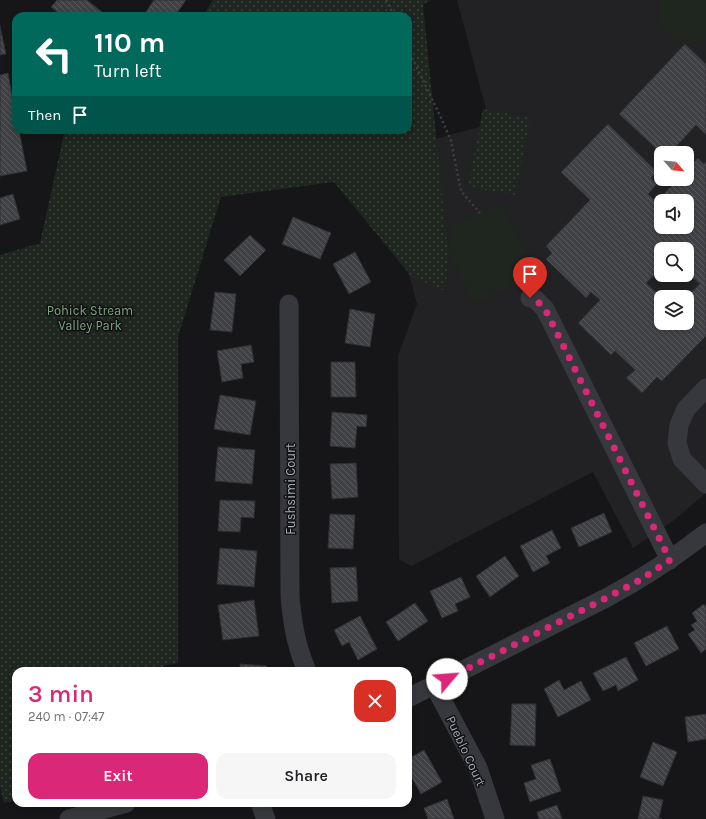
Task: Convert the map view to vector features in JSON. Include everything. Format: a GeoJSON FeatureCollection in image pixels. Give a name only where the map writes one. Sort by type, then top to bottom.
{"type":"FeatureCollection","features":[{"type":"Feature","properties":{"kind":"street"},"geometry":{"type":"LineString","coordinates":[[530,298],[535,299],[545,309],[670,560]]}},
{"type":"Feature","properties":{"kind":"street","name":"Fushsimi Court"},"geometry":{"type":"LineString","coordinates":[[289,304],[290,596],[291,615],[295,638],[306,667]]}},
{"type":"Feature","properties":{"kind":"street"},"geometry":{"type":"LineString","coordinates":[[706,388],[686,409],[679,425],[677,443],[682,459],[706,484]]}},
{"type":"Feature","properties":{"kind":"street"},"geometry":{"type":"LineString","coordinates":[[412,696],[640,580],[706,533]]}},
{"type":"Feature","properties":{"kind":"street","name":"Pueblo Court"},"geometry":{"type":"LineString","coordinates":[[434,685],[478,768],[495,819]]}},
{"type":"Feature","properties":{"kind":"street"},"geometry":{"type":"LineString","coordinates":[[69,819],[112,807]]}},
{"type":"Feature","properties":{"kind":"street"},"geometry":{"type":"LineString","coordinates":[[262,807],[266,819]]}},
{"type":"Feature","properties":{"kind":"path"},"geometry":{"type":"LineString","coordinates":[[386,0],[392,12]]}},
{"type":"Feature","properties":{"kind":"path"},"geometry":{"type":"LineString","coordinates":[[412,57],[451,141],[461,191],[480,214]]}},
{"type":"Feature","properties":{"kind":"shaded area"},"geometry":{"type":"Polygon","coordinates":[[[457,0],[706,0],[706,493],[673,521],[633,548],[593,472],[411,566],[399,559],[398,356],[417,304],[377,155],[490,124],[457,0]]]}},
{"type":"Feature","properties":{"kind":"green space","name":"Pohick Stream Valley Park"},"geometry":{"type":"Polygon","coordinates":[[[213,0],[430,0],[423,5],[448,255],[445,291],[411,276],[334,182],[221,197],[178,337],[178,663],[163,667],[12,667],[12,801],[4,803],[0,787],[0,255],[40,243],[64,134],[412,134],[412,12],[206,12],[213,0]]]}},
{"type":"Feature","properties":{"kind":"green space"},"geometry":{"type":"Polygon","coordinates":[[[659,0],[706,0],[706,40],[690,42],[685,37],[678,44],[663,26],[659,10],[659,0]]]}},
{"type":"Feature","properties":{"kind":"green space"},"geometry":{"type":"Polygon","coordinates":[[[483,109],[530,118],[515,195],[468,187],[483,109]]]}},
{"type":"Feature","properties":{"kind":"green space"},"geometry":{"type":"Polygon","coordinates":[[[501,203],[536,272],[475,304],[448,251],[452,227],[501,203]]]}},
{"type":"Feature","properties":{"kind":"building"},"geometry":{"type":"Polygon","coordinates":[[[57,0],[87,0],[102,12],[57,12],[51,7],[57,0]]]}},
{"type":"Feature","properties":{"kind":"building"},"geometry":{"type":"Polygon","coordinates":[[[154,0],[186,0],[178,12],[146,12],[154,0]]]}},
{"type":"Feature","properties":{"kind":"building"},"geometry":{"type":"Polygon","coordinates":[[[0,26],[6,54],[0,55],[0,26]]]}},
{"type":"Feature","properties":{"kind":"building"},"geometry":{"type":"Polygon","coordinates":[[[685,44],[706,64],[706,135],[696,125],[676,146],[654,146],[619,114],[685,44]]]}},
{"type":"Feature","properties":{"kind":"building"},"geometry":{"type":"Polygon","coordinates":[[[8,73],[12,95],[12,134],[20,134],[27,171],[0,176],[0,75],[8,73]]]}},
{"type":"Feature","properties":{"kind":"building"},"geometry":{"type":"Polygon","coordinates":[[[608,124],[654,169],[654,175],[651,178],[654,181],[655,186],[648,194],[654,200],[654,234],[694,234],[694,194],[664,194],[671,186],[694,186],[694,162],[698,158],[704,164],[706,162],[706,336],[662,381],[657,377],[642,393],[626,378],[635,370],[615,351],[611,355],[578,323],[600,300],[591,292],[586,298],[546,259],[552,253],[546,246],[590,200],[561,172],[608,124]],[[654,242],[654,276],[646,283],[654,290],[654,330],[694,330],[694,290],[700,284],[694,279],[694,242],[654,242]]]}},
{"type":"Feature","properties":{"kind":"building"},"geometry":{"type":"Polygon","coordinates":[[[13,194],[20,219],[0,225],[0,198],[13,194]]]}},
{"type":"Feature","properties":{"kind":"building"},"geometry":{"type":"Polygon","coordinates":[[[293,217],[331,233],[320,259],[282,244],[293,217]]]}},
{"type":"Feature","properties":{"kind":"building"},"geometry":{"type":"Polygon","coordinates":[[[250,235],[266,250],[240,276],[224,260],[250,235]]]}},
{"type":"Feature","properties":{"kind":"building"},"geometry":{"type":"Polygon","coordinates":[[[355,252],[371,282],[349,294],[333,264],[355,252]]]}},
{"type":"Feature","properties":{"kind":"building"},"geometry":{"type":"Polygon","coordinates":[[[215,292],[236,294],[232,332],[210,330],[215,292]]]}},
{"type":"Feature","properties":{"kind":"building"},"geometry":{"type":"Polygon","coordinates":[[[350,309],[375,314],[370,347],[345,343],[350,309]]]}},
{"type":"Feature","properties":{"kind":"building"},"geometry":{"type":"Polygon","coordinates":[[[251,345],[254,362],[241,364],[243,378],[222,382],[217,351],[251,345]]]}},
{"type":"Feature","properties":{"kind":"building"},"geometry":{"type":"Polygon","coordinates":[[[331,362],[355,362],[356,397],[331,397],[331,362]]]}},
{"type":"Feature","properties":{"kind":"building"},"geometry":{"type":"Polygon","coordinates":[[[220,395],[256,401],[250,435],[214,429],[220,395]]]}},
{"type":"Feature","properties":{"kind":"building"},"geometry":{"type":"Polygon","coordinates":[[[332,412],[367,415],[366,427],[357,426],[355,448],[330,446],[332,412]]]}},
{"type":"Feature","properties":{"kind":"building"},"geometry":{"type":"Polygon","coordinates":[[[218,447],[255,450],[252,484],[215,481],[218,447]]]}},
{"type":"Feature","properties":{"kind":"building"},"geometry":{"type":"Polygon","coordinates":[[[356,463],[358,497],[332,499],[330,464],[356,463]]]}},
{"type":"Feature","properties":{"kind":"building"},"geometry":{"type":"Polygon","coordinates":[[[220,500],[255,501],[254,518],[241,517],[240,532],[218,531],[220,500]]]}},
{"type":"Feature","properties":{"kind":"building"},"geometry":{"type":"Polygon","coordinates":[[[604,513],[612,532],[579,547],[571,528],[604,513]]]}},
{"type":"Feature","properties":{"kind":"building"},"geometry":{"type":"Polygon","coordinates":[[[330,514],[355,515],[353,549],[328,548],[330,514]]]}},
{"type":"Feature","properties":{"kind":"building"},"geometry":{"type":"Polygon","coordinates":[[[552,530],[561,548],[546,556],[550,563],[533,572],[520,546],[552,530]]]}},
{"type":"Feature","properties":{"kind":"building"},"geometry":{"type":"Polygon","coordinates":[[[220,548],[257,551],[254,587],[217,584],[220,548]]]}},
{"type":"Feature","properties":{"kind":"building"},"geometry":{"type":"Polygon","coordinates":[[[505,556],[519,576],[490,597],[476,576],[505,556]]]}},
{"type":"Feature","properties":{"kind":"building"},"geometry":{"type":"Polygon","coordinates":[[[356,567],[358,601],[332,603],[330,568],[356,567]]]}},
{"type":"Feature","properties":{"kind":"building"},"geometry":{"type":"Polygon","coordinates":[[[461,577],[470,597],[455,604],[458,611],[442,618],[430,591],[461,577]]]}},
{"type":"Feature","properties":{"kind":"building"},"geometry":{"type":"Polygon","coordinates":[[[254,600],[259,636],[223,640],[218,605],[254,600]]]}},
{"type":"Feature","properties":{"kind":"building"},"geometry":{"type":"Polygon","coordinates":[[[415,603],[428,621],[398,641],[386,622],[415,603]]]}},
{"type":"Feature","properties":{"kind":"building"},"geometry":{"type":"Polygon","coordinates":[[[704,604],[706,607],[706,649],[701,653],[688,634],[695,630],[691,625],[697,621],[692,613],[704,604]]]}},
{"type":"Feature","properties":{"kind":"building"},"geometry":{"type":"Polygon","coordinates":[[[360,616],[377,649],[358,660],[349,642],[342,646],[334,630],[360,616]]]}},
{"type":"Feature","properties":{"kind":"building"},"geometry":{"type":"Polygon","coordinates":[[[667,626],[679,649],[646,666],[634,643],[667,626]]]}},
{"type":"Feature","properties":{"kind":"building"},"geometry":{"type":"Polygon","coordinates":[[[626,657],[638,680],[618,691],[616,685],[603,691],[593,673],[626,657]]]}},
{"type":"Feature","properties":{"kind":"building"},"geometry":{"type":"Polygon","coordinates":[[[240,664],[267,666],[267,667],[240,667],[240,664]]]}},
{"type":"Feature","properties":{"kind":"building"},"geometry":{"type":"Polygon","coordinates":[[[559,680],[564,690],[581,681],[591,700],[558,717],[544,689],[559,680]]]}},
{"type":"Feature","properties":{"kind":"building"},"geometry":{"type":"Polygon","coordinates":[[[512,704],[536,704],[535,746],[510,745],[512,704]]]}},
{"type":"Feature","properties":{"kind":"building"},"geometry":{"type":"Polygon","coordinates":[[[706,714],[706,739],[688,742],[685,717],[706,714]]]}},
{"type":"Feature","properties":{"kind":"building"},"geometry":{"type":"Polygon","coordinates":[[[653,742],[677,752],[663,786],[640,777],[653,742]]]}},
{"type":"Feature","properties":{"kind":"building"},"geometry":{"type":"Polygon","coordinates":[[[424,750],[442,782],[421,794],[412,778],[412,757],[424,750]]]}},
{"type":"Feature","properties":{"kind":"building"},"geometry":{"type":"Polygon","coordinates":[[[550,759],[561,791],[530,802],[524,783],[536,779],[531,765],[550,759]]]}},
{"type":"Feature","properties":{"kind":"building"},"geometry":{"type":"Polygon","coordinates":[[[643,796],[663,800],[659,818],[662,819],[638,819],[643,796]]]}},
{"type":"Feature","properties":{"kind":"building"},"geometry":{"type":"Polygon","coordinates":[[[447,799],[454,819],[428,819],[424,808],[447,799]]]}},
{"type":"Feature","properties":{"kind":"building"},"geometry":{"type":"Polygon","coordinates":[[[557,805],[562,819],[539,819],[537,812],[557,805]]]}},
{"type":"Feature","properties":{"kind":"route"},"geometry":{"type":"LineString","coordinates":[[447,679],[640,580],[670,560],[545,309],[535,299],[530,298]]}}]}
